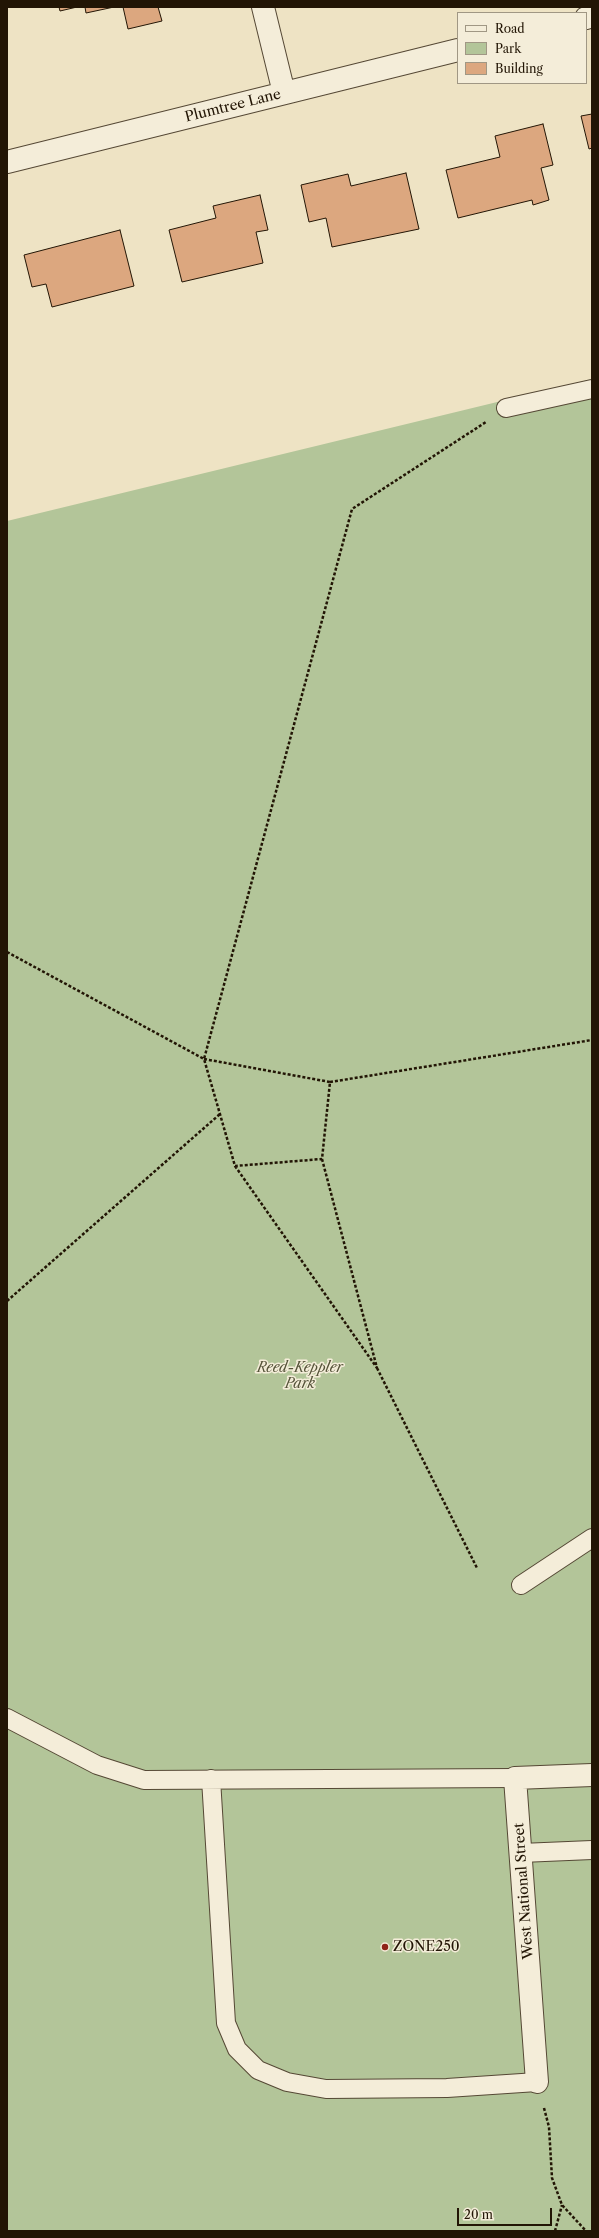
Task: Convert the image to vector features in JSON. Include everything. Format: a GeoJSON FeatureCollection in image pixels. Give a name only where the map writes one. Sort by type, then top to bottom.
{"type":"FeatureCollection","features":[{"type":"Feature","properties":{"kind":"street"},"geometry":{"type":"LineString","coordinates":[[263,7],[284,93]]}},
{"type":"Feature","properties":{"kind":"street","name":"Plumtree Lane"},"geometry":{"type":"LineString","coordinates":[[7,162],[457,50]]}},
{"type":"Feature","properties":{"kind":"street"},"geometry":{"type":"LineString","coordinates":[[515,1778],[592,1776]]}},
{"type":"Feature","properties":{"kind":"street","name":"West National Street"},"geometry":{"type":"LineString","coordinates":[[515,1778],[538,2082]]}},
{"type":"Feature","properties":{"kind":"lane"},"geometry":{"type":"LineString","coordinates":[[506,408],[592,389]]}},
{"type":"Feature","properties":{"kind":"lane"},"geometry":{"type":"LineString","coordinates":[[521,1585],[592,1538]]}},
{"type":"Feature","properties":{"kind":"lane"},"geometry":{"type":"LineString","coordinates":[[7,1718],[97,1765],[144,1780],[515,1778]]}},
{"type":"Feature","properties":{"kind":"lane"},"geometry":{"type":"LineString","coordinates":[[211,1779],[226,2023],[237,2049],[258,2070],[287,2082],[326,2089],[447,2088],[538,2082]]}},
{"type":"Feature","properties":{"kind":"lane"},"geometry":{"type":"LineString","coordinates":[[521,1853],[592,1850]]}},
{"type":"Feature","properties":{"kind":"path"},"geometry":{"type":"LineString","coordinates":[[477,1568],[377,1368],[235,1166],[204,1059],[352,509],[506,408]]}},
{"type":"Feature","properties":{"kind":"path"},"geometry":{"type":"LineString","coordinates":[[7,952],[204,1059],[330,1082],[592,1040]]}},
{"type":"Feature","properties":{"kind":"path"},"geometry":{"type":"LineString","coordinates":[[330,1082],[322,1159],[377,1368]]}},
{"type":"Feature","properties":{"kind":"path"},"geometry":{"type":"LineString","coordinates":[[7,1301],[220,1114]]}},
{"type":"Feature","properties":{"kind":"path"},"geometry":{"type":"LineString","coordinates":[[235,1166],[322,1159]]}},
{"type":"Feature","properties":{"kind":"path"},"geometry":{"type":"LineString","coordinates":[[538,2082],[549,2127],[552,2178],[562,2205],[586,2231]]}},
{"type":"Feature","properties":{"kind":"path"},"geometry":{"type":"LineString","coordinates":[[556,2231],[562,2205]]}},
{"type":"Feature","properties":{"kind":"green space","name":"Reed-Keppler Park"},"geometry":{"type":"Polygon","coordinates":[[[592,379],[592,2231],[7,2231],[7,521],[592,379]]]}},
{"type":"Feature","properties":{"kind":"building"},"geometry":{"type":"Polygon","coordinates":[[[59,7],[77,7],[60,11],[59,7]]]}},
{"type":"Feature","properties":{"kind":"building"},"geometry":{"type":"Polygon","coordinates":[[[85,7],[114,7],[86,13],[85,7]]]}},
{"type":"Feature","properties":{"kind":"building"},"geometry":{"type":"Polygon","coordinates":[[[123,7],[158,7],[162,21],[128,29],[123,7]]]}},
{"type":"Feature","properties":{"kind":"building"},"geometry":{"type":"Polygon","coordinates":[[[592,114],[592,148],[589,149],[581,116],[592,114]]]}},
{"type":"Feature","properties":{"kind":"building"},"geometry":{"type":"Polygon","coordinates":[[[543,124],[553,165],[541,168],[549,200],[533,205],[532,200],[458,218],[446,170],[500,157],[495,136],[543,124]]]}},
{"type":"Feature","properties":{"kind":"building"},"geometry":{"type":"Polygon","coordinates":[[[406,173],[419,229],[332,247],[326,218],[309,222],[301,185],[348,174],[351,186],[406,173]]]}},
{"type":"Feature","properties":{"kind":"building"},"geometry":{"type":"Polygon","coordinates":[[[260,195],[268,230],[256,232],[263,263],[182,282],[169,230],[216,218],[213,206],[260,195]]]}},
{"type":"Feature","properties":{"kind":"building"},"geometry":{"type":"Polygon","coordinates":[[[120,230],[134,286],[52,307],[46,284],[32,287],[24,255],[120,230]]]}},
{"type":"Feature","properties":{"kind":"place","name":"ZONE250"},"geometry":{"type":"Point","coordinates":[385,1947]}}]}
